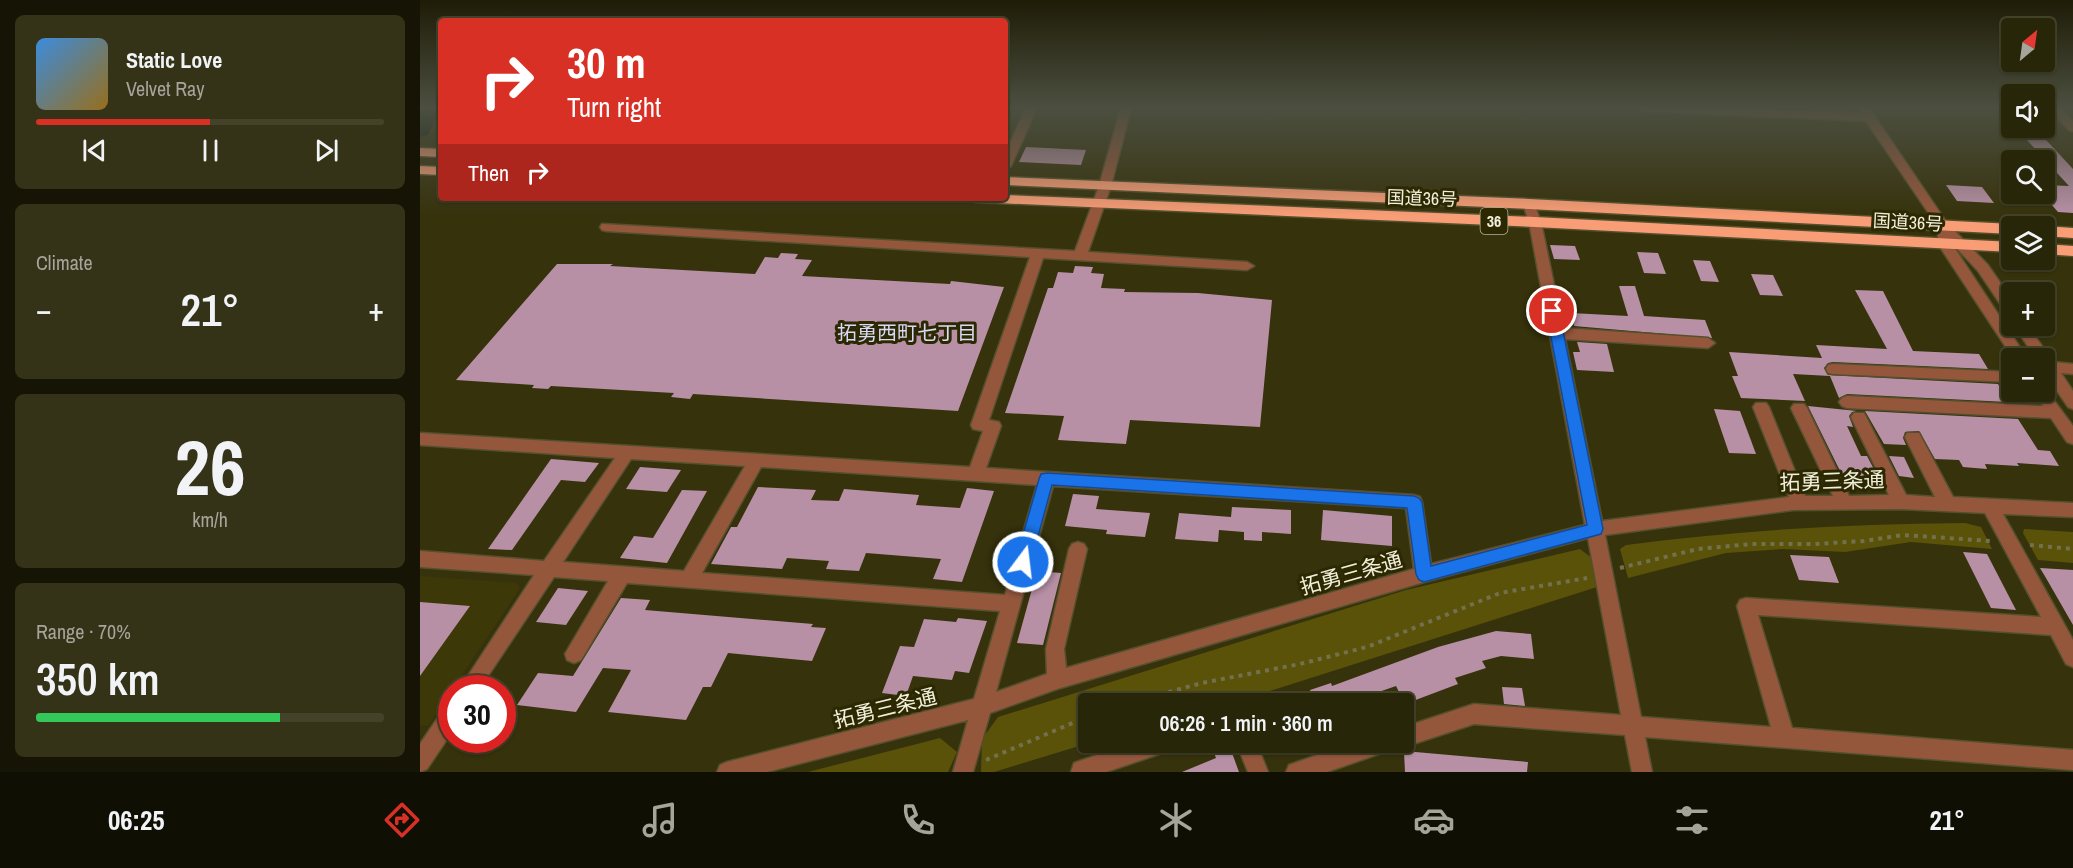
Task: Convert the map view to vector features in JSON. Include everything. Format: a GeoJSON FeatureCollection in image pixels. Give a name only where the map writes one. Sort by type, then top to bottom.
{"type":"FeatureCollection","features":[{"type":"Feature","properties":{"kind":"highway"},"geometry":{"type":"LineString","coordinates":[[421,152],[438,153]]}},
{"type":"Feature","properties":{"kind":"highway"},"geometry":{"type":"LineString","coordinates":[[420,170],[438,171]]}},
{"type":"Feature","properties":{"kind":"highway","name":"国道36号"},"geometry":{"type":"LineString","coordinates":[[1008,181],[1529,204],[2001,229]]}},
{"type":"Feature","properties":{"kind":"highway","name":"国道36号"},"geometry":{"type":"LineString","coordinates":[[1008,200],[1535,222],[2001,247]]}},
{"type":"Feature","properties":{"kind":"highway"},"geometry":{"type":"LineString","coordinates":[[2055,231],[2073,232]]}},
{"type":"Feature","properties":{"kind":"highway"},"geometry":{"type":"LineString","coordinates":[[2055,250],[2073,251]]}},
{"type":"Feature","properties":{"kind":"street"},"geometry":{"type":"LineString","coordinates":[[1008,160],[1015,144]]}},
{"type":"Feature","properties":{"kind":"street"},"geometry":{"type":"LineString","coordinates":[[1080,256],[1105,186],[1116,144]]}},
{"type":"Feature","properties":{"kind":"street"},"geometry":{"type":"LineString","coordinates":[[1887,144],[1943,226],[1983,268],[2001,295]]}},
{"type":"Feature","properties":{"kind":"street"},"geometry":{"type":"LineString","coordinates":[[1529,204],[1535,222],[1642,772]]}},
{"type":"Feature","properties":{"kind":"street"},"geometry":{"type":"LineString","coordinates":[[1943,226],[1944,244],[2013,348]]}},
{"type":"Feature","properties":{"kind":"street"},"geometry":{"type":"LineString","coordinates":[[606,227],[1246,266]]}},
{"type":"Feature","properties":{"kind":"street"},"geometry":{"type":"LineString","coordinates":[[976,473],[993,426],[979,425],[1038,253]]}},
{"type":"Feature","properties":{"kind":"street"},"geometry":{"type":"LineString","coordinates":[[1557,333],[1708,343]]}},
{"type":"Feature","properties":{"kind":"street"},"geometry":{"type":"LineString","coordinates":[[2055,364],[2073,369]]}},
{"type":"Feature","properties":{"kind":"street"},"geometry":{"type":"LineString","coordinates":[[1833,369],[2001,377]]}},
{"type":"Feature","properties":{"kind":"street"},"geometry":{"type":"LineString","coordinates":[[2055,376],[2073,403]]}},
{"type":"Feature","properties":{"kind":"street"},"geometry":{"type":"LineString","coordinates":[[1847,402],[2056,412]]}},
{"type":"Feature","properties":{"kind":"street"},"geometry":{"type":"LineString","coordinates":[[2049,402],[2073,438]]}},
{"type":"Feature","properties":{"kind":"street"},"geometry":{"type":"LineString","coordinates":[[1761,407],[1800,503]]}},
{"type":"Feature","properties":{"kind":"street"},"geometry":{"type":"LineString","coordinates":[[1799,408],[1844,502]]}},
{"type":"Feature","properties":{"kind":"street"},"geometry":{"type":"LineString","coordinates":[[1859,417],[1901,502]]}},
{"type":"Feature","properties":{"kind":"street"},"geometry":{"type":"LineString","coordinates":[[1912,437],[1947,503]]}},
{"type":"Feature","properties":{"kind":"street"},"geometry":{"type":"LineString","coordinates":[[420,439],[1414,502],[1424,574]]}},
{"type":"Feature","properties":{"kind":"street"},"geometry":{"type":"LineString","coordinates":[[478,675],[628,451]]}},
{"type":"Feature","properties":{"kind":"street"},"geometry":{"type":"LineString","coordinates":[[689,579],[756,459]]}},
{"type":"Feature","properties":{"kind":"street"},"geometry":{"type":"LineString","coordinates":[[963,771],[1047,479]]}},
{"type":"Feature","properties":{"kind":"street","name":"拓勇三条通"},"geometry":{"type":"LineString","coordinates":[[727,772],[980,707],[1057,680],[1424,574],[1596,529],[1800,503],[1947,503],[2073,510]]}},
{"type":"Feature","properties":{"kind":"street"},"geometry":{"type":"LineString","coordinates":[[1989,505],[2073,658]]}},
{"type":"Feature","properties":{"kind":"street"},"geometry":{"type":"LineString","coordinates":[[1057,680],[1054,649],[1078,549]]}},
{"type":"Feature","properties":{"kind":"street"},"geometry":{"type":"LineString","coordinates":[[420,559],[1012,604]]}},
{"type":"Feature","properties":{"kind":"street"},"geometry":{"type":"LineString","coordinates":[[573,654],[622,574]]}},
{"type":"Feature","properties":{"kind":"street"},"geometry":{"type":"LineString","coordinates":[[1784,737],[1746,606],[2056,627]]}},
{"type":"Feature","properties":{"kind":"street"},"geometry":{"type":"LineString","coordinates":[[1414,734],[1474,714],[2073,760]]}},
{"type":"Feature","properties":{"kind":"street"},"geometry":{"type":"LineString","coordinates":[[420,762],[438,735]]}},
{"type":"Feature","properties":{"kind":"street"},"geometry":{"type":"LineString","coordinates":[[1081,772],[1134,753]]}},
{"type":"Feature","properties":{"kind":"street"},"geometry":{"type":"LineString","coordinates":[[1250,753],[1258,772]]}},
{"type":"Feature","properties":{"kind":"street"},"geometry":{"type":"LineString","coordinates":[[1296,772],[1353,753]]}},
{"type":"Feature","properties":{"kind":"path"},"geometry":{"type":"LineString","coordinates":[[1164,693],[1202,682],[1367,647],[1500,593],[1587,578],[1698,549],[1752,544],[1835,543],[1903,535],[2073,549]]}},
{"type":"Feature","properties":{"kind":"path"},"geometry":{"type":"LineString","coordinates":[[963,771],[1078,721]]}},
{"type":"Feature","properties":{"kind":"shaded area"},"geometry":{"type":"Polygon","coordinates":[[[1965,523],[1981,527],[1992,549],[1911,542],[1845,552],[1783,549],[1726,553],[1628,578],[1620,549],[1626,545],[1753,532],[1837,526],[1965,523]]]}},
{"type":"Feature","properties":{"kind":"shaded area"},"geometry":{"type":"Polygon","coordinates":[[[2024,529],[2073,532],[2073,563],[2038,560],[2023,533],[2024,529]]]}},
{"type":"Feature","properties":{"kind":"shaded area"},"geometry":{"type":"Polygon","coordinates":[[[1580,549],[1592,558],[1597,587],[1263,693],[1078,693],[1078,746],[994,772],[981,772],[982,739],[998,717],[1406,590],[1580,549]]]}},
{"type":"Feature","properties":{"kind":"shaded area"},"geometry":{"type":"Polygon","coordinates":[[[420,576],[516,583],[520,588],[462,675],[438,675],[438,711],[428,726],[420,725],[420,576]]]}},
{"type":"Feature","properties":{"kind":"shaded area"},"geometry":{"type":"Polygon","coordinates":[[[940,738],[957,752],[948,772],[808,772],[940,738]]]}},
{"type":"Feature","properties":{"kind":"building"},"geometry":{"type":"Polygon","coordinates":[[[2031,144],[2050,144],[2073,169],[2073,213],[2058,212],[2051,204],[2055,204],[2055,185],[2069,186],[2055,171],[2055,150],[2036,150],[2031,144]]]}},
{"type":"Feature","properties":{"kind":"building"},"geometry":{"type":"Polygon","coordinates":[[[1026,147],[1086,150],[1081,165],[1019,162],[1026,147]]]}},
{"type":"Feature","properties":{"kind":"building"},"geometry":{"type":"Polygon","coordinates":[[[1946,185],[1982,187],[1994,203],[1957,201],[1946,185]]]}},
{"type":"Feature","properties":{"kind":"building"},"geometry":{"type":"Polygon","coordinates":[[[1550,245],[1575,246],[1580,260],[1554,259],[1550,245]]]}},
{"type":"Feature","properties":{"kind":"building"},"geometry":{"type":"Polygon","coordinates":[[[1637,252],[1658,253],[1666,274],[1644,273],[1637,252]]]}},
{"type":"Feature","properties":{"kind":"building"},"geometry":{"type":"Polygon","coordinates":[[[781,253],[798,254],[795,259],[812,260],[802,276],[950,284],[951,281],[1004,287],[958,411],[693,394],[690,399],[671,397],[674,393],[551,386],[548,389],[532,388],[534,385],[456,380],[557,264],[613,264],[610,266],[755,274],[765,257],[778,258],[781,253]]]}},
{"type":"Feature","properties":{"kind":"building"},"geometry":{"type":"Polygon","coordinates":[[[1693,260],[1710,261],[1719,282],[1701,281],[1693,260]]]}},
{"type":"Feature","properties":{"kind":"building"},"geometry":{"type":"Polygon","coordinates":[[[1075,266],[1093,267],[1091,273],[1104,274],[1101,288],[1125,289],[1124,292],[1198,293],[1272,300],[1260,427],[1130,420],[1126,444],[1058,440],[1064,416],[1005,413],[1048,288],[1053,288],[1058,272],[1073,273],[1075,266]]]}},
{"type":"Feature","properties":{"kind":"building"},"geometry":{"type":"Polygon","coordinates":[[[1751,274],[1773,275],[1783,296],[1760,295],[1751,274]]]}},
{"type":"Feature","properties":{"kind":"building"},"geometry":{"type":"Polygon","coordinates":[[[1619,286],[1635,286],[1644,316],[1705,320],[1712,338],[1574,326],[1571,313],[1628,316],[1619,286]]]}},
{"type":"Feature","properties":{"kind":"building"},"geometry":{"type":"Polygon","coordinates":[[[1855,290],[1883,291],[1913,351],[1979,354],[1988,369],[1833,362],[1828,363],[1824,368],[1828,375],[1998,384],[2001,389],[2001,402],[1847,394],[1839,398],[1830,376],[1793,374],[1805,401],[1741,398],[1732,376],[1738,376],[1729,352],[1822,358],[1816,345],[1887,349],[1855,290]]]}},
{"type":"Feature","properties":{"kind":"building"},"geometry":{"type":"Polygon","coordinates":[[[1577,342],[1607,344],[1614,372],[1577,370],[1573,352],[1580,352],[1577,342]]]}},
{"type":"Feature","properties":{"kind":"building"},"geometry":{"type":"Polygon","coordinates":[[[1808,406],[1857,411],[1852,412],[1849,416],[1853,427],[1847,426],[1861,456],[1867,456],[1877,475],[1872,475],[1875,481],[1844,479],[1808,406]]]}},
{"type":"Feature","properties":{"kind":"building"},"geometry":{"type":"Polygon","coordinates":[[[1714,409],[1740,411],[1756,454],[1729,453],[1714,409]]]}},
{"type":"Feature","properties":{"kind":"building"},"geometry":{"type":"Polygon","coordinates":[[[1865,411],[2018,419],[2038,450],[2050,451],[2059,466],[2017,463],[2019,466],[1985,464],[1987,469],[1963,467],[1959,460],[1935,459],[1919,431],[1905,432],[1903,438],[1906,445],[1884,444],[1865,411]]]}},
{"type":"Feature","properties":{"kind":"building"},"geometry":{"type":"Polygon","coordinates":[[[1889,456],[1904,457],[1914,478],[1899,476],[1889,456]]]}},
{"type":"Feature","properties":{"kind":"building"},"geometry":{"type":"Polygon","coordinates":[[[551,459],[599,463],[585,482],[561,480],[512,550],[488,549],[551,459]]]}},
{"type":"Feature","properties":{"kind":"building"},"geometry":{"type":"Polygon","coordinates":[[[640,467],[681,470],[667,492],[626,489],[640,467]]]}},
{"type":"Feature","properties":{"kind":"building"},"geometry":{"type":"Polygon","coordinates":[[[758,487],[816,490],[811,500],[839,501],[844,489],[919,495],[916,505],[960,508],[967,488],[994,491],[962,582],[933,579],[941,559],[866,553],[859,571],[826,569],[829,561],[787,558],[782,569],[711,564],[731,527],[737,527],[758,487]]]}},
{"type":"Feature","properties":{"kind":"building"},"geometry":{"type":"Polygon","coordinates":[[[682,490],[707,491],[667,563],[620,558],[634,536],[653,538],[682,490]]]}},
{"type":"Feature","properties":{"kind":"building"},"geometry":{"type":"Polygon","coordinates":[[[1073,494],[1099,496],[1096,509],[1150,513],[1145,537],[1106,534],[1107,530],[1065,526],[1073,494]]]}},
{"type":"Feature","properties":{"kind":"building"},"geometry":{"type":"Polygon","coordinates":[[[1232,507],[1291,510],[1291,534],[1262,532],[1262,541],[1244,540],[1244,532],[1219,530],[1218,542],[1175,539],[1179,513],[1231,517],[1232,507]]]}},
{"type":"Feature","properties":{"kind":"building"},"geometry":{"type":"Polygon","coordinates":[[[1323,510],[1392,516],[1392,546],[1321,540],[1323,510]]]}},
{"type":"Feature","properties":{"kind":"building"},"geometry":{"type":"Polygon","coordinates":[[[1963,552],[1987,554],[2016,610],[1991,608],[1963,552]]]}},
{"type":"Feature","properties":{"kind":"building"},"geometry":{"type":"Polygon","coordinates":[[[1790,555],[1829,557],[1839,583],[1799,580],[1790,555]]]}},
{"type":"Feature","properties":{"kind":"building"},"geometry":{"type":"Polygon","coordinates":[[[2040,568],[2073,570],[2073,625],[2046,578],[2040,568]]]}},
{"type":"Feature","properties":{"kind":"building"},"geometry":{"type":"Polygon","coordinates":[[[1037,571],[1061,573],[1043,645],[1017,643],[1037,571]]]}},
{"type":"Feature","properties":{"kind":"building"},"geometry":{"type":"Polygon","coordinates":[[[558,588],[588,591],[566,625],[536,622],[558,588]]]}},
{"type":"Feature","properties":{"kind":"building"},"geometry":{"type":"Polygon","coordinates":[[[621,598],[650,600],[645,610],[813,624],[811,627],[826,628],[812,661],[728,653],[711,687],[703,687],[686,720],[608,712],[631,670],[603,668],[576,712],[517,705],[538,673],[573,676],[621,598]]]}},
{"type":"Feature","properties":{"kind":"building"},"geometry":{"type":"Polygon","coordinates":[[[420,602],[470,606],[420,676],[420,602]]]}},
{"type":"Feature","properties":{"kind":"building"},"geometry":{"type":"Polygon","coordinates":[[[958,618],[987,621],[969,673],[955,671],[952,680],[913,676],[906,696],[882,693],[900,646],[914,647],[924,619],[956,622],[958,618]]]}},
{"type":"Feature","properties":{"kind":"building"},"geometry":{"type":"Polygon","coordinates":[[[1496,631],[1531,634],[1534,659],[1501,656],[1482,661],[1486,668],[1455,678],[1458,684],[1414,701],[1414,693],[1400,693],[1396,686],[1376,693],[1311,693],[1310,690],[1331,683],[1332,686],[1438,647],[1496,631]]]}},
{"type":"Feature","properties":{"kind":"building"},"geometry":{"type":"Polygon","coordinates":[[[1502,687],[1522,688],[1525,706],[1504,704],[1502,687]]]}},
{"type":"Feature","properties":{"kind":"building"},"geometry":{"type":"Polygon","coordinates":[[[1414,752],[1528,762],[1527,772],[1405,772],[1404,753],[1414,752]]]}},
{"type":"Feature","properties":{"kind":"building"},"geometry":{"type":"Polygon","coordinates":[[[1214,753],[1232,753],[1239,772],[1182,772],[1216,758],[1214,753]]]}},
{"type":"Feature","properties":{"kind":"district","name":"拓勇西町七丁目"},"geometry":{"type":"Point","coordinates":[907,332]}},
{"type":"Feature","properties":{"kind":"route"},"geometry":{"type":"LineString","coordinates":[[1023,562],[1047,479],[1414,502],[1424,574],[1596,529],[1552,311]]}}]}
